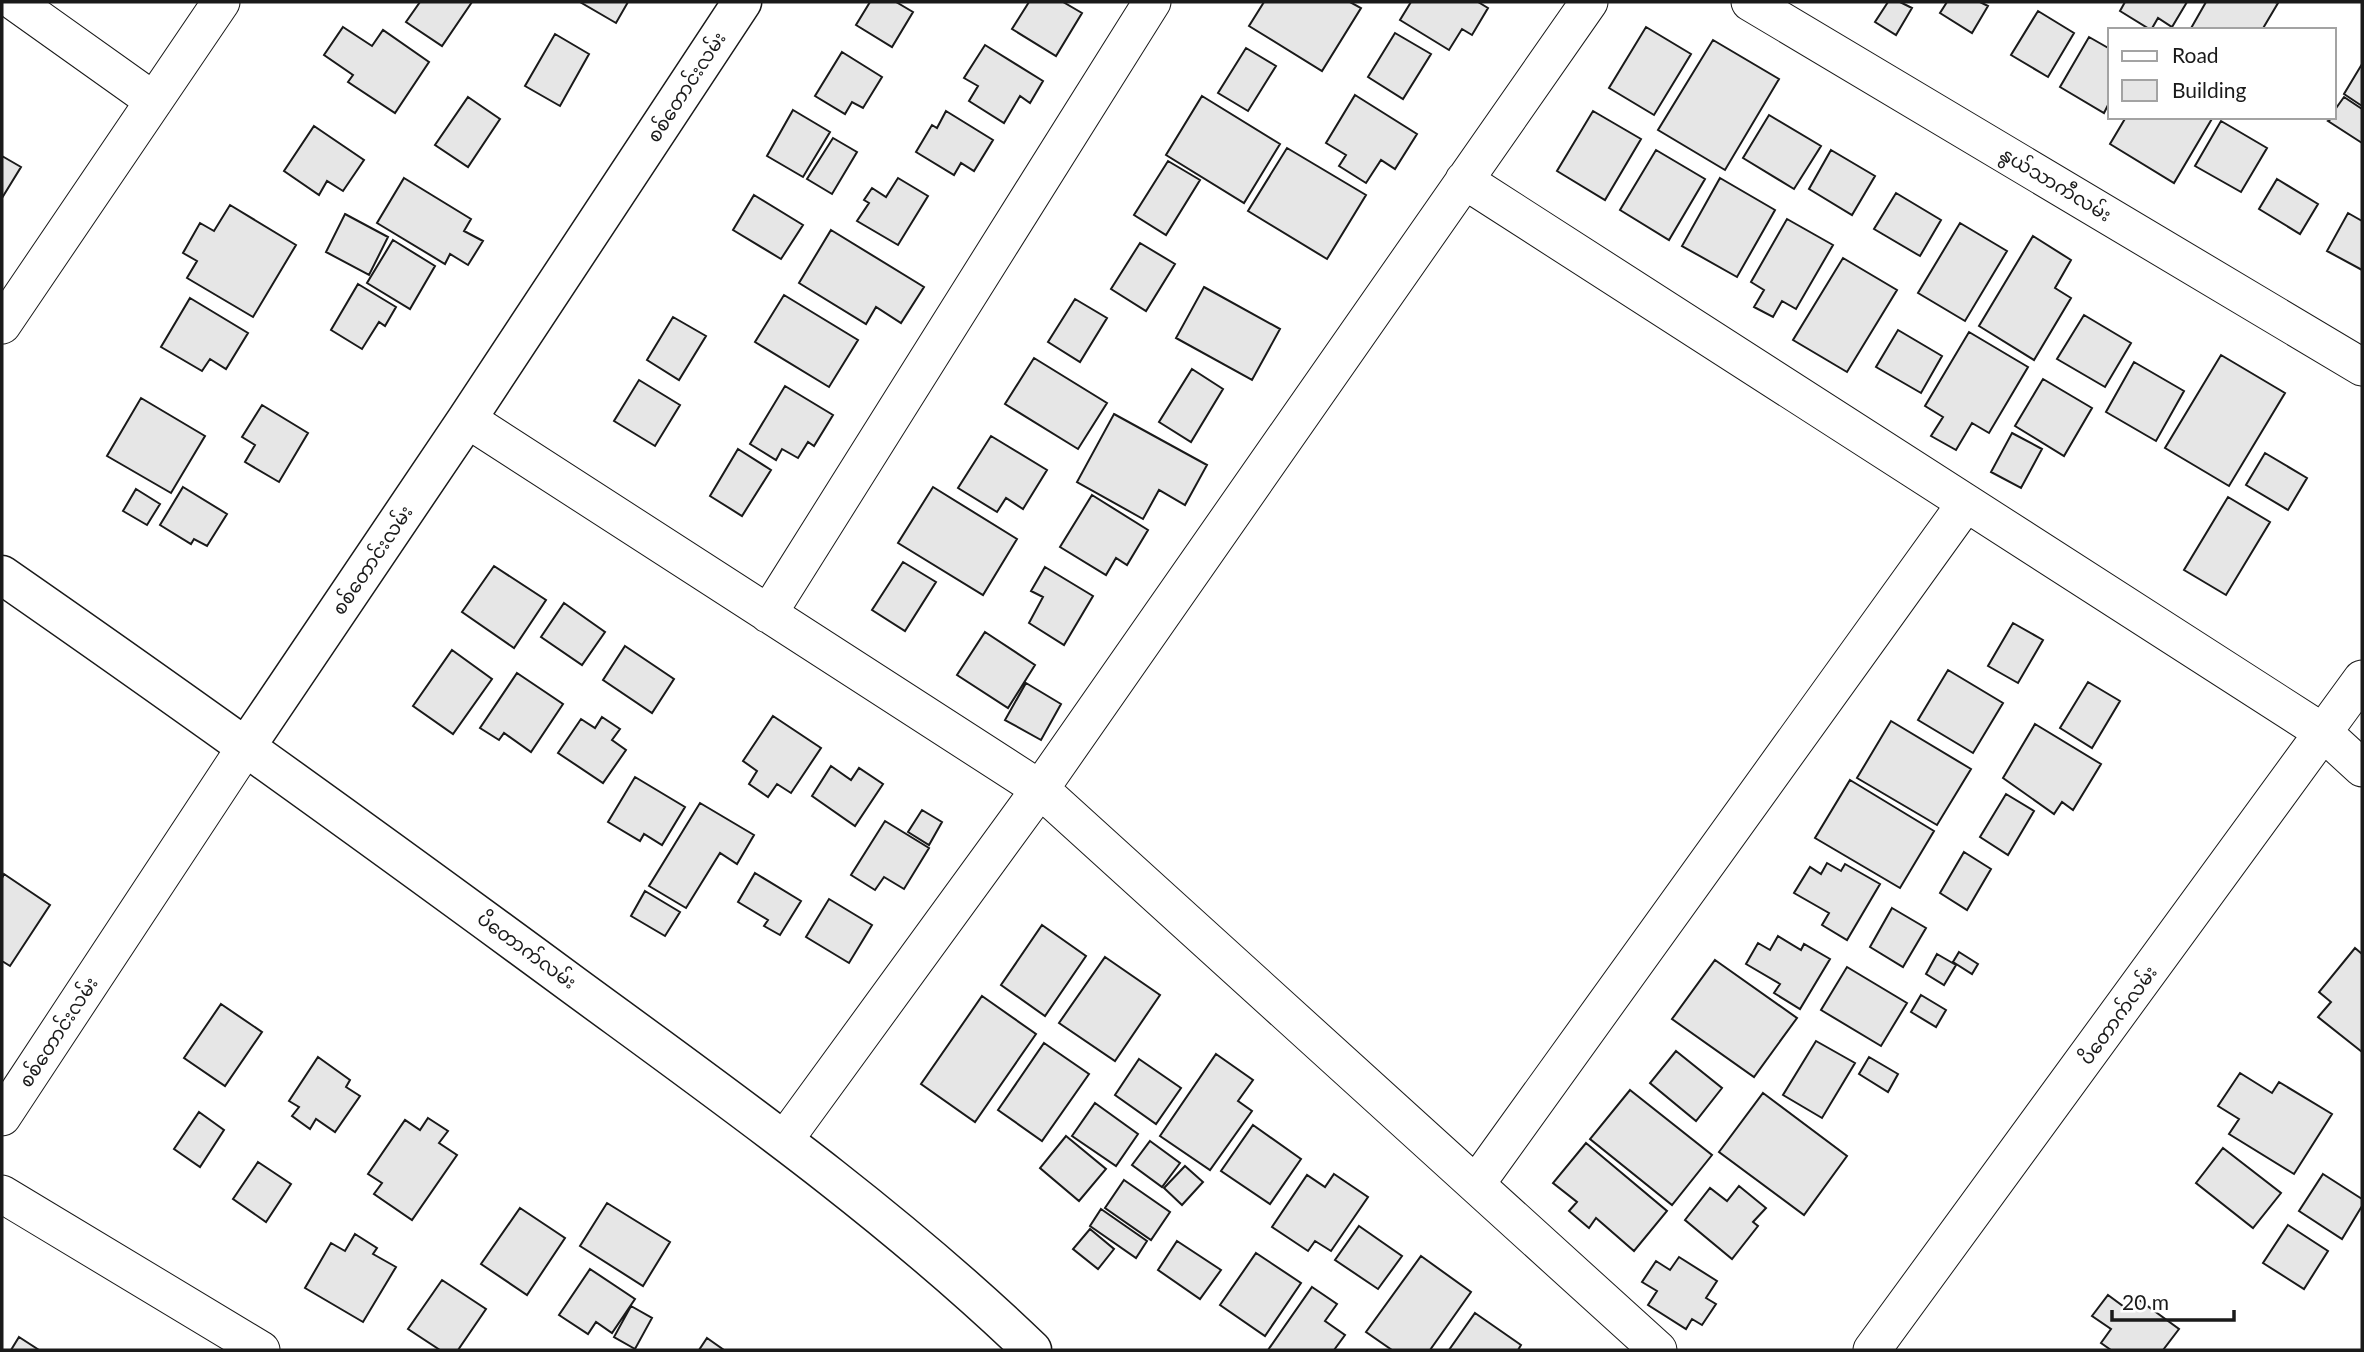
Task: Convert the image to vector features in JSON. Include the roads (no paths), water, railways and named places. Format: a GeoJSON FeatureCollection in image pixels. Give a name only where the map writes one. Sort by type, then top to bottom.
{"type":"FeatureCollection","features":[{"type":"Feature","properties":{"kind":"street"},"geometry":{"type":"LineString","coordinates":[[15,2],[154,101]]}},
{"type":"Feature","properties":{"kind":"street"},"geometry":{"type":"LineString","coordinates":[[2,325],[221,2]]}},
{"type":"Feature","properties":{"kind":"street","name":"စစ်တောင်းလမ်း"},"geometry":{"type":"LineString","coordinates":[[2,1117],[742,2]]}},
{"type":"Feature","properties":{"kind":"street"},"geometry":{"type":"LineString","coordinates":[[768,614],[1152,2]]}},
{"type":"Feature","properties":{"kind":"street"},"geometry":{"type":"LineString","coordinates":[[785,1139],[1040,789],[1589,2]]}},
{"type":"Feature","properties":{"kind":"street","name":"နွယ်သာကီလမ်း"},"geometry":{"type":"LineString","coordinates":[[1749,2],[2362,367]]}},
{"type":"Feature","properties":{"kind":"street"},"geometry":{"type":"LineString","coordinates":[[1465,180],[2324,733],[2362,768]]}},
{"type":"Feature","properties":{"kind":"street"},"geometry":{"type":"LineString","coordinates":[[467,419],[1040,789],[1658,1350]]}},
{"type":"Feature","properties":{"kind":"street"},"geometry":{"type":"LineString","coordinates":[[1476,1184],[1966,503]]}},
{"type":"Feature","properties":{"kind":"street","name":"ပိတောက်လမ်း"},"geometry":{"type":"LineString","coordinates":[[2,575],[247,745],[785,1139],[963,1283],[1032,1350]]}},
{"type":"Feature","properties":{"kind":"street","name":"ပိတောက်လမ်း"},"geometry":{"type":"LineString","coordinates":[[1872,1350],[2362,679]]}},
{"type":"Feature","properties":{"kind":"street"},"geometry":{"type":"LineString","coordinates":[[2,1194],[261,1350]]}}]}
